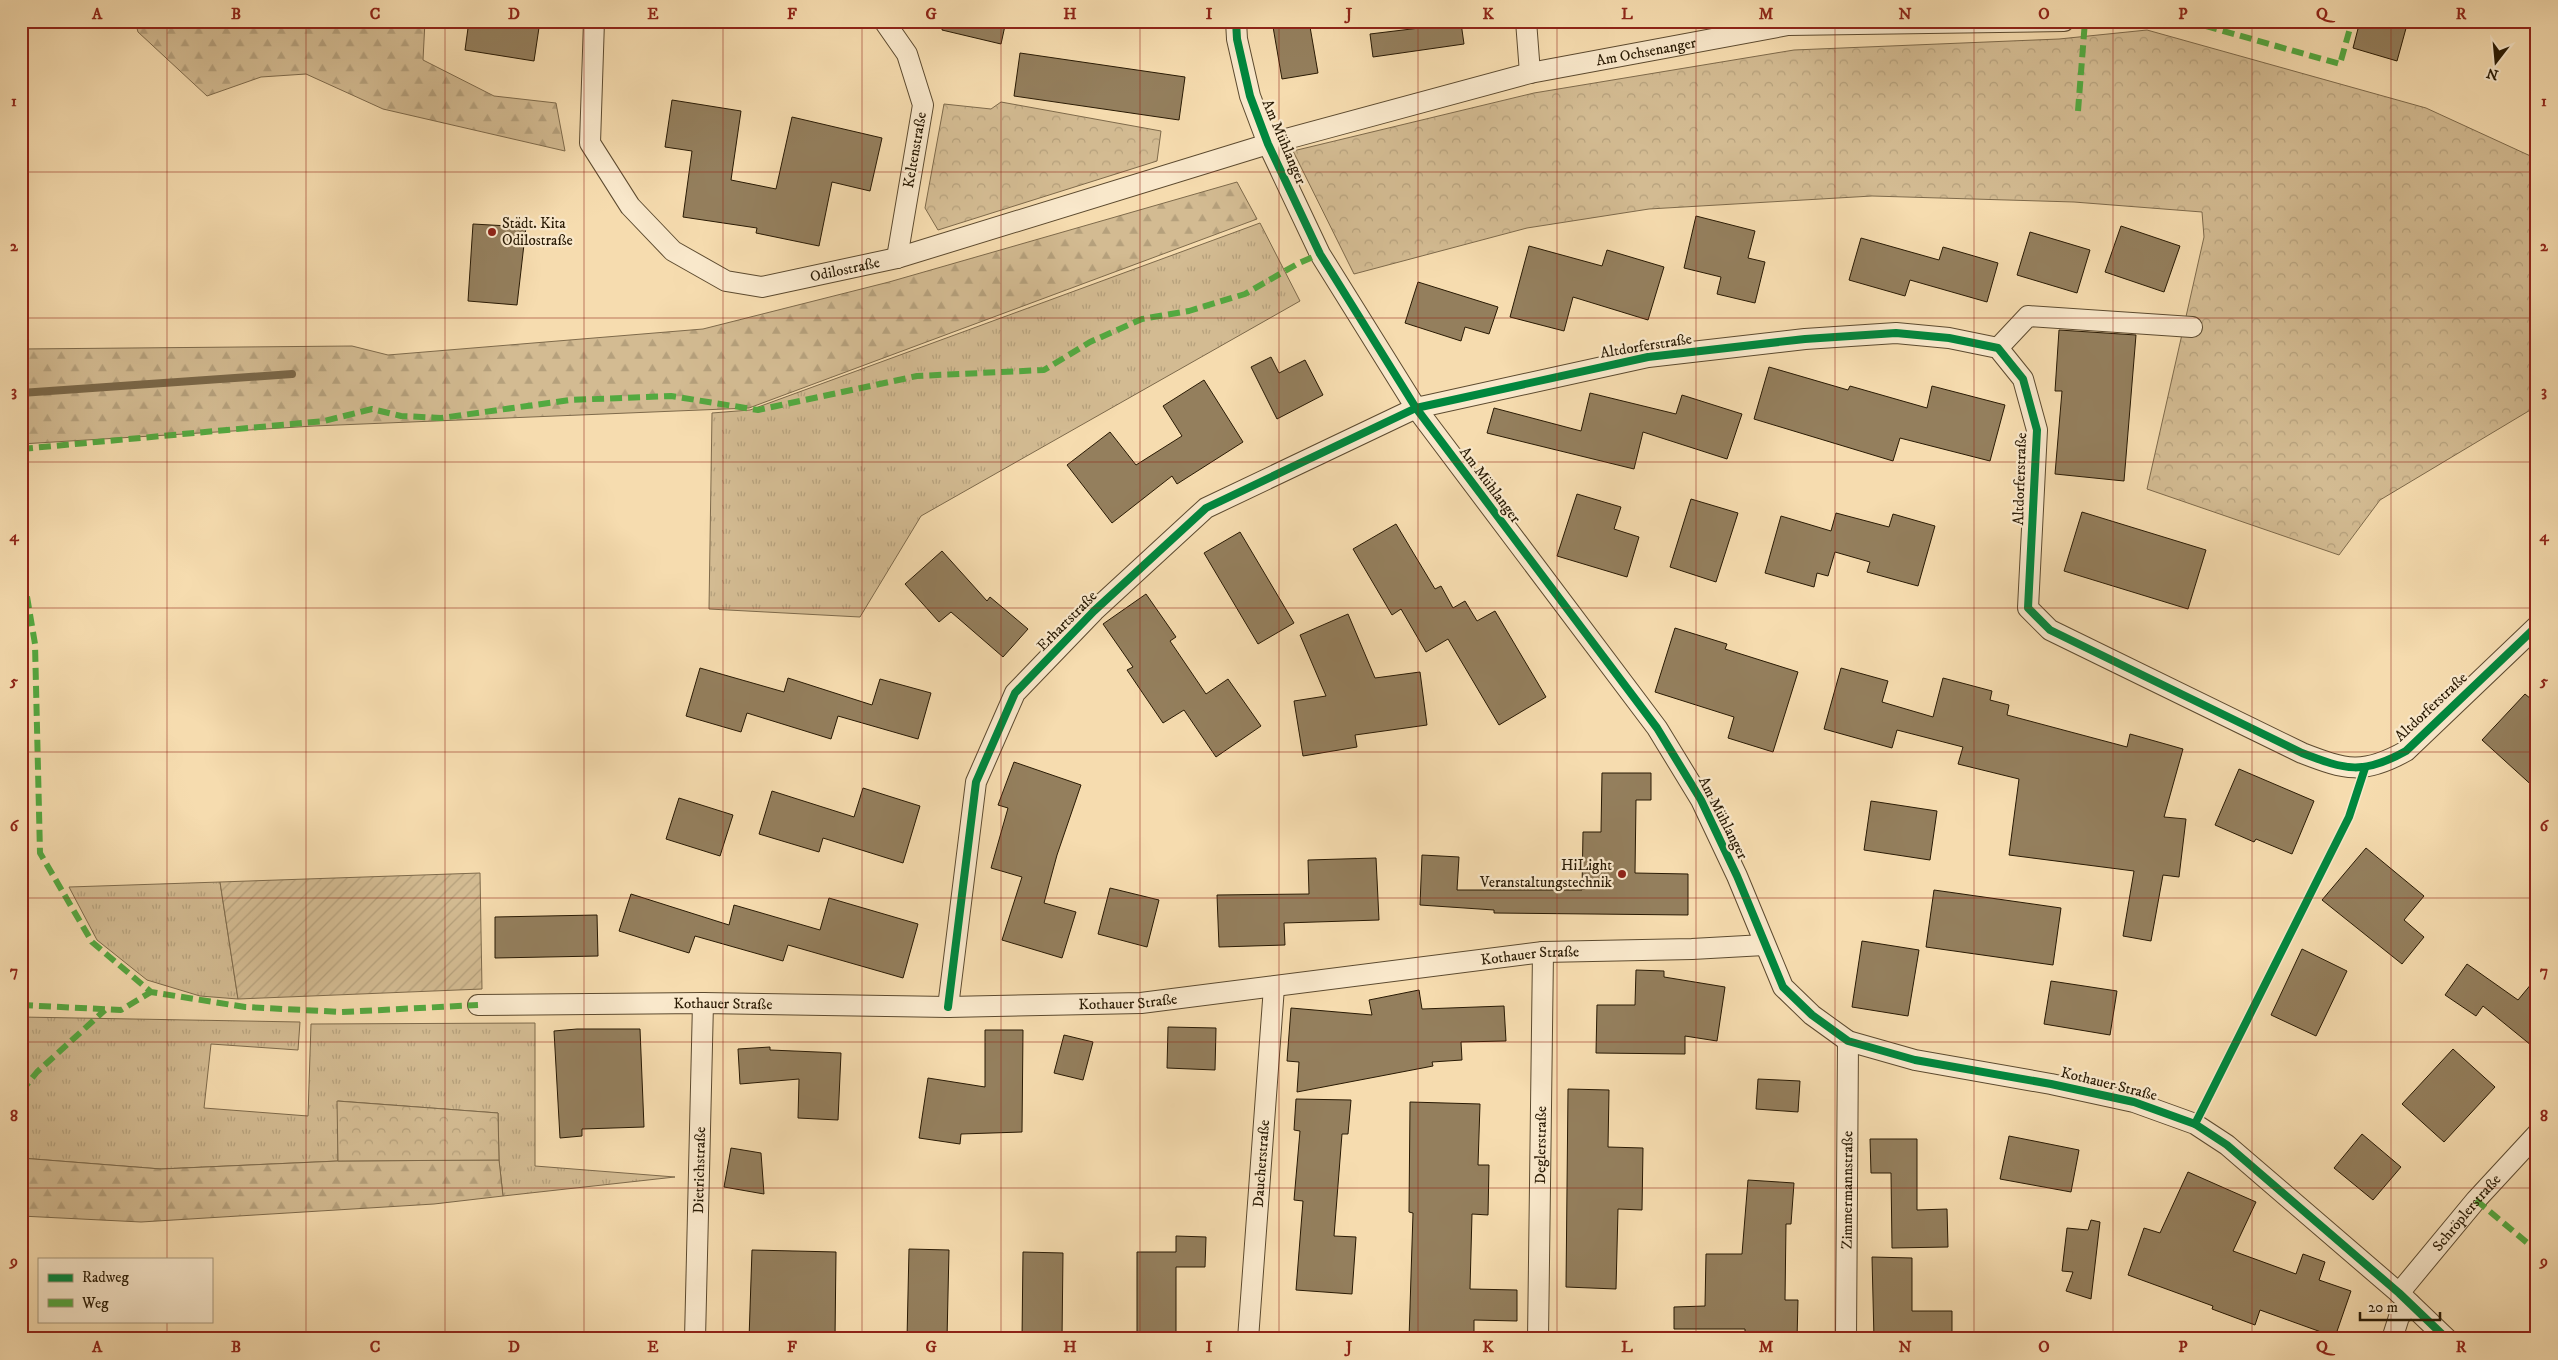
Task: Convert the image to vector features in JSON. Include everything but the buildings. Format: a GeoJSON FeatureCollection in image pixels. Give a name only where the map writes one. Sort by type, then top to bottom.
{"type":"FeatureCollection","features":[{"type":"Feature","properties":{"kind":"street","name":"Odilostraße"},"geometry":{"type":"LineString","coordinates":[[594,21],[590,143],[630,206],[674,252],[726,281],[762,287],[897,258],[1268,144]]}},
{"type":"Feature","properties":{"kind":"street","name":"Keltenstraße"},"geometry":{"type":"LineString","coordinates":[[884,21],[907,54],[923,105],[897,258]]}},
{"type":"Feature","properties":{"kind":"street","name":"Am Mühlanger"},"geometry":{"type":"LineString","coordinates":[[1236,21],[1250,96],[1268,144],[1320,254],[1416,408],[1657,728],[1701,800],[1737,876],[1764,945]]}},
{"type":"Feature","properties":{"kind":"street"},"geometry":{"type":"LineString","coordinates":[[1526,21],[1530,74]]}},
{"type":"Feature","properties":{"kind":"street","name":"Am Ochsenanger"},"geometry":{"type":"LineString","coordinates":[[1268,144],[1530,74],[1788,25],[2064,21]]}},
{"type":"Feature","properties":{"kind":"street"},"geometry":{"type":"LineString","coordinates":[[1998,348],[2028,316],[2192,328]]}},
{"type":"Feature","properties":{"kind":"street","name":"Altdorferstraße"},"geometry":{"type":"LineString","coordinates":[[1416,408],[1648,357],[1805,339],[1896,333],[1949,338],[1998,348],[2023,379],[2037,430],[2028,608],[2050,630],[2302,753],[2337,767],[2365,768],[2389,760],[2406,751],[2537,626]]}},
{"type":"Feature","properties":{"kind":"street","name":"Erhartstraße"},"geometry":{"type":"LineString","coordinates":[[948,1006],[976,782],[1015,693],[1094,612],[1206,508],[1416,408]]}},
{"type":"Feature","properties":{"kind":"street","name":"Kothauer Straße"},"geometry":{"type":"LineString","coordinates":[[478,1005],[703,1003],[948,1006],[1141,1003],[1543,952],[1692,949],[1764,945],[1783,987],[1812,1015],[1848,1041],[1915,1060],[2051,1084],[2134,1102],[2195,1124],[2227,1145],[2404,1298],[2447,1339]]}},
{"type":"Feature","properties":{"kind":"street","name":"Deglerstraße"},"geometry":{"type":"LineString","coordinates":[[1538,1339],[1543,952]]}},
{"type":"Feature","properties":{"kind":"street","name":"Daucherstraße"},"geometry":{"type":"LineString","coordinates":[[1248,1339],[1274,987]]}},
{"type":"Feature","properties":{"kind":"street","name":"Dietrichstraße"},"geometry":{"type":"LineString","coordinates":[[695,1339],[703,1003]]}},
{"type":"Feature","properties":{"kind":"street","name":"Zimmermannstraße"},"geometry":{"type":"LineString","coordinates":[[1846,1339],[1848,1041]]}},
{"type":"Feature","properties":{"kind":"street","name":"Schröplerstraße"},"geometry":{"type":"LineString","coordinates":[[2392,1339],[2404,1298],[2476,1200],[2537,1134]]}},
{"type":"Feature","properties":{"kind":"green space"},"geometry":{"type":"Polygon","coordinates":[[[135,21],[425,21],[423,60],[494,96],[556,103],[565,151],[383,109],[306,74],[261,77],[207,96],[138,32],[135,21]]]}},
{"type":"Feature","properties":{"kind":"green space"},"geometry":{"type":"Polygon","coordinates":[[[2147,30],[2426,108],[2537,159],[2537,406],[2380,500],[2339,555],[2147,489],[2204,237],[2202,212],[2074,202],[1872,196],[1649,209],[1527,228],[1354,274],[1293,151],[1534,93],[1794,50],[2059,39],[2147,30]]]}},
{"type":"Feature","properties":{"kind":"green space"},"geometry":{"type":"Polygon","coordinates":[[[1001,102],[1161,131],[1157,161],[938,230],[925,208],[944,104],[991,109],[1001,102]]]}},
{"type":"Feature","properties":{"kind":"green space"},"geometry":{"type":"Polygon","coordinates":[[[1237,182],[1257,219],[749,408],[314,426],[21,444],[21,349],[352,346],[388,355],[703,329],[889,282],[1237,182]]]}},
{"type":"Feature","properties":{"kind":"green space"},"geometry":{"type":"Polygon","coordinates":[[[1260,223],[1300,301],[921,516],[860,617],[709,609],[712,413],[750,410],[1260,223]]]}},
{"type":"Feature","properties":{"kind":"green space"},"geometry":{"type":"Polygon","coordinates":[[[480,873],[482,989],[238,999],[220,882],[480,873]]]}},
{"type":"Feature","properties":{"kind":"green space"},"geometry":{"type":"Polygon","coordinates":[[[220,882],[238,999],[200,996],[147,980],[97,940],[69,887],[220,882]]]}},
{"type":"Feature","properties":{"kind":"green space"},"geometry":{"type":"Polygon","coordinates":[[[21,1017],[300,1022],[298,1050],[211,1044],[204,1108],[308,1116],[311,1024],[535,1023],[535,1166],[675,1177],[503,1196],[499,1160],[498,1113],[338,1101],[338,1161],[161,1169],[21,1158],[21,1017]]]}},
{"type":"Feature","properties":{"kind":"green space"},"geometry":{"type":"Polygon","coordinates":[[[337,1101],[498,1113],[499,1160],[338,1161],[337,1101]]]}},
{"type":"Feature","properties":{"kind":"green space"},"geometry":{"type":"Polygon","coordinates":[[[21,1158],[161,1169],[338,1161],[499,1160],[503,1196],[434,1204],[141,1222],[21,1216],[21,1158]]]}},
{"type":"Feature","properties":{"kind":"waterway"},"geometry":{"type":"LineString","coordinates":[[21,393],[292,374]]}},
{"type":"Feature","properties":{"kind":"marked path"},"geometry":{"type":"LineString","coordinates":[[2078,111],[2085,21]]}},
{"type":"Feature","properties":{"kind":"marked path"},"geometry":{"type":"LineString","coordinates":[[2188,21],[2340,64],[2352,21]]}},
{"type":"Feature","properties":{"kind":"marked path"},"geometry":{"type":"LineString","coordinates":[[21,449],[324,421],[372,409],[401,416],[441,418],[570,400],[671,396],[758,410],[917,376],[1044,370],[1090,342],[1142,319],[1189,311],[1245,294],[1299,263],[1320,254]]}},
{"type":"Feature","properties":{"kind":"marked path"},"geometry":{"type":"LineString","coordinates":[[21,561],[35,644],[40,853],[92,942],[151,992],[245,1007],[342,1012],[478,1005]]}},
{"type":"Feature","properties":{"kind":"marked path"},"geometry":{"type":"LineString","coordinates":[[21,1005],[121,1010],[151,992]]}},
{"type":"Feature","properties":{"kind":"marked path"},"geometry":{"type":"LineString","coordinates":[[21,1092],[37,1072],[105,1010]]}},
{"type":"Feature","properties":{"kind":"marked path"},"geometry":{"type":"LineString","coordinates":[[2476,1200],[2537,1251]]}},
{"type":"Feature","properties":{"kind":"cycle path"},"geometry":{"type":"LineString","coordinates":[[1236,21],[1237,39],[1250,96],[1268,144],[1320,254],[1416,408],[1657,728],[1701,800],[1737,876],[1783,987],[1812,1015],[1848,1041],[1915,1060],[2051,1084],[2134,1102],[2195,1124],[2227,1145],[2399,1293],[2447,1339]]}},
{"type":"Feature","properties":{"kind":"cycle path"},"geometry":{"type":"LineString","coordinates":[[948,1007],[976,782],[1015,693],[1094,611],[1206,508],[1416,408],[1648,357],[1805,339],[1896,333],[1949,338],[1998,348],[2023,379],[2037,430],[2028,608],[2050,630],[2302,753],[2343,766],[2366,767],[2391,759],[2406,751],[2537,626]]}},
{"type":"Feature","properties":{"kind":"cycle path"},"geometry":{"type":"LineString","coordinates":[[2195,1124],[2349,817],[2365,768]]}},
{"type":"Feature","properties":{"kind":"place","name":"Städt. Kita Odilostraße"},"geometry":{"type":"Point","coordinates":[492,232]}},
{"type":"Feature","properties":{"kind":"place","name":"HiLight Veranstaltungstechnik"},"geometry":{"type":"Point","coordinates":[1622,874]}}]}
